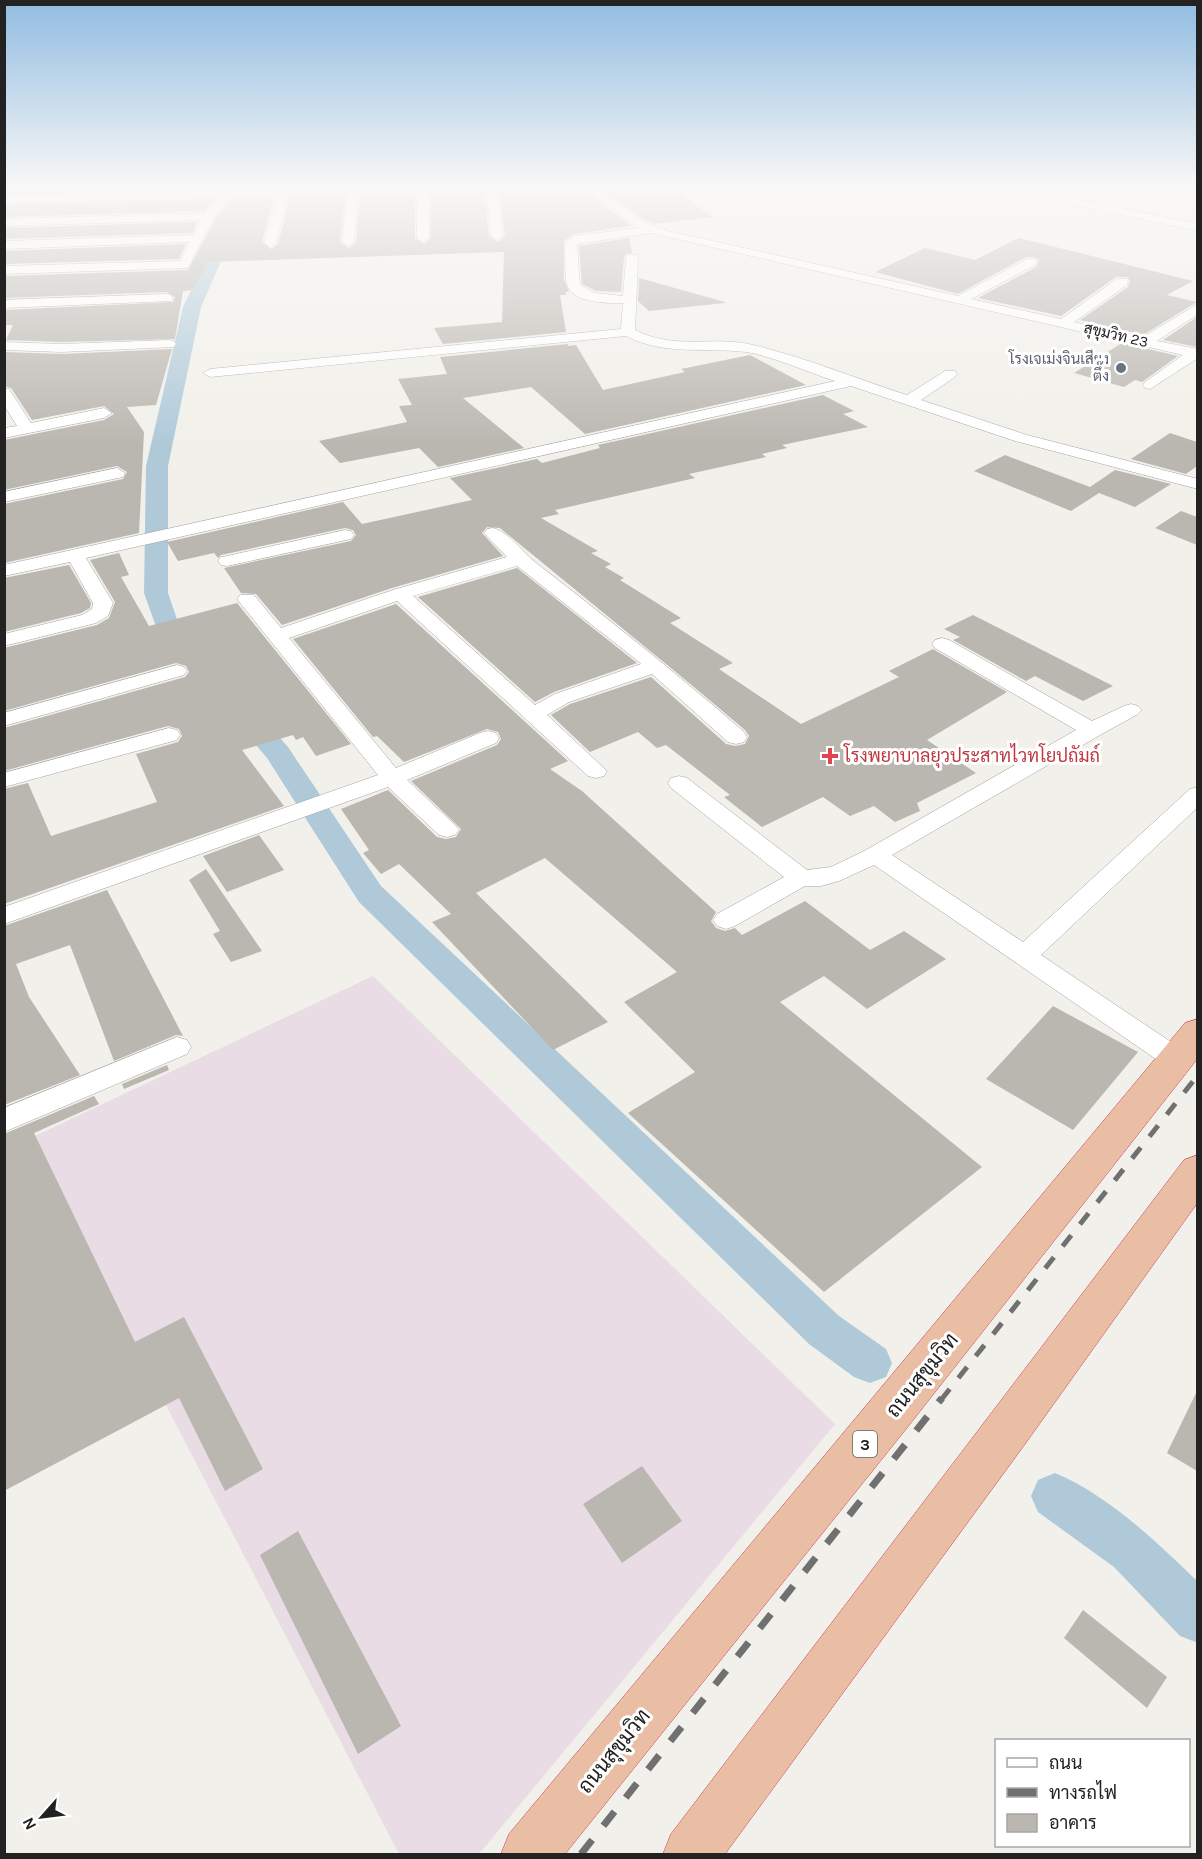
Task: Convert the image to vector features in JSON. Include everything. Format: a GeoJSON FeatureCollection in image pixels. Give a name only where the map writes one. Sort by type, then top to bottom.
{"type":"FeatureCollection","features":[{"type":"Feature","properties":{"kind":"highway","name":"ถนนสุขุมวิท"},"geometry":{"type":"LineString","coordinates":[[529,1854],[890,1414],[1187,1045]]}},
{"type":"Feature","properties":{"kind":"highway"},"geometry":{"type":"LineString","coordinates":[[691,1854],[1009,1430],[1197,1171]]}},
{"type":"Feature","properties":{"kind":"street"},"geometry":{"type":"LineString","coordinates":[[573,273],[574,286],[580,293],[592,297],[629,300]]}},
{"type":"Feature","properties":{"kind":"street"},"geometry":{"type":"LineString","coordinates":[[628,332],[631,273]]}},
{"type":"Feature","properties":{"kind":"street","name":"สุขุมวิท 23"},"geometry":{"type":"LineString","coordinates":[[839,273],[1196,354]]}},
{"type":"Feature","properties":{"kind":"street"},"geometry":{"type":"LineString","coordinates":[[960,300],[1011,273]]}},
{"type":"Feature","properties":{"kind":"street"},"geometry":{"type":"LineString","coordinates":[[1064,323],[1122,282]]}},
{"type":"Feature","properties":{"kind":"street"},"geometry":{"type":"LineString","coordinates":[[4,304],[166,298]]}},
{"type":"Feature","properties":{"kind":"street"},"geometry":{"type":"LineString","coordinates":[[1145,342],[1197,308]]}},
{"type":"Feature","properties":{"kind":"street"},"geometry":{"type":"LineString","coordinates":[[24,345],[27,330]]}},
{"type":"Feature","properties":{"kind":"street"},"geometry":{"type":"LineString","coordinates":[[210,373],[628,332],[639,339],[670,346],[726,345],[750,348],[1021,438],[1197,484]]}},
{"type":"Feature","properties":{"kind":"street"},"geometry":{"type":"LineString","coordinates":[[4,346],[62,348],[169,344]]}},
{"type":"Feature","properties":{"kind":"street"},"geometry":{"type":"LineString","coordinates":[[1150,385],[1196,354]]}},
{"type":"Feature","properties":{"kind":"street"},"geometry":{"type":"LineString","coordinates":[[908,401],[923,392],[929,385],[950,374]]}},
{"type":"Feature","properties":{"kind":"street"},"geometry":{"type":"LineString","coordinates":[[4,571],[850,382]]}},
{"type":"Feature","properties":{"kind":"street"},"geometry":{"type":"LineString","coordinates":[[4,392],[27,429]]}},
{"type":"Feature","properties":{"kind":"street"},"geometry":{"type":"LineString","coordinates":[[4,433],[104,412]]}},
{"type":"Feature","properties":{"kind":"street"},"geometry":{"type":"LineString","coordinates":[[4,497],[117,473]]}},
{"type":"Feature","properties":{"kind":"street"},"geometry":{"type":"LineString","coordinates":[[247,516],[275,551]]}},
{"type":"Feature","properties":{"kind":"street"},"geometry":{"type":"LineString","coordinates":[[493,533],[520,559],[655,666],[736,737]]}},
{"type":"Feature","properties":{"kind":"street"},"geometry":{"type":"LineString","coordinates":[[228,561],[345,535]]}},
{"type":"Feature","properties":{"kind":"street"},"geometry":{"type":"LineString","coordinates":[[4,640],[89,619],[101,612],[103,603],[75,555]]}},
{"type":"Feature","properties":{"kind":"street"},"geometry":{"type":"LineString","coordinates":[[277,636],[400,594],[520,559]]}},
{"type":"Feature","properties":{"kind":"street"},"geometry":{"type":"LineString","coordinates":[[400,594],[596,771]]}},
{"type":"Feature","properties":{"kind":"street"},"geometry":{"type":"LineString","coordinates":[[247,599],[392,778],[447,830]]}},
{"type":"Feature","properties":{"kind":"street"},"geometry":{"type":"LineString","coordinates":[[942,644],[1092,730]]}},
{"type":"Feature","properties":{"kind":"street"},"geometry":{"type":"LineString","coordinates":[[532,715],[562,698],[655,666]]}},
{"type":"Feature","properties":{"kind":"street"},"geometry":{"type":"LineString","coordinates":[[4,720],[177,671]]}},
{"type":"Feature","properties":{"kind":"street"},"geometry":{"type":"LineString","coordinates":[[680,783],[801,878],[813,880],[830,877],[875,855],[1092,730],[1131,710]]}},
{"type":"Feature","properties":{"kind":"street"},"geometry":{"type":"LineString","coordinates":[[4,780],[169,735]]}},
{"type":"Feature","properties":{"kind":"street"},"geometry":{"type":"LineString","coordinates":[[4,916],[392,778],[488,738]]}},
{"type":"Feature","properties":{"kind":"street"},"geometry":{"type":"LineString","coordinates":[[1024,956],[1197,794]]}},
{"type":"Feature","properties":{"kind":"street"},"geometry":{"type":"LineString","coordinates":[[875,855],[1024,956],[1187,1045]]}},
{"type":"Feature","properties":{"kind":"street"},"geometry":{"type":"LineString","coordinates":[[726,920],[801,878]]}},
{"type":"Feature","properties":{"kind":"street"},"geometry":{"type":"LineString","coordinates":[[4,1121],[177,1047]]}},
{"type":"Feature","properties":{"kind":"shaded area"},"geometry":{"type":"Polygon","coordinates":[[[373,976],[835,1424],[479,1854],[399,1854],[142,1359],[35,1136],[373,976]]]}},
{"type":"Feature","properties":{"kind":"building"},"geometry":{"type":"Polygon","coordinates":[[[202,273],[193,290],[183,291],[175,339],[62,342],[6,340],[13,325],[4,325],[4,310],[173,302],[175,297],[166,292],[4,298],[4,276],[202,273]]]}},
{"type":"Feature","properties":{"kind":"building"},"geometry":{"type":"Polygon","coordinates":[[[503,273],[564,273],[569,292],[566,292],[566,295],[560,295],[566,332],[443,344],[434,328],[502,322],[503,273]]]}},
{"type":"Feature","properties":{"kind":"building"},"geometry":{"type":"Polygon","coordinates":[[[581,273],[623,273],[621,292],[596,291],[582,284],[581,273]]]}},
{"type":"Feature","properties":{"kind":"building"},"geometry":{"type":"Polygon","coordinates":[[[878,273],[997,273],[958,294],[878,273]]]}},
{"type":"Feature","properties":{"kind":"building"},"geometry":{"type":"Polygon","coordinates":[[[1025,273],[1160,273],[1193,281],[1167,295],[1197,302],[1143,335],[1080,320],[1128,287],[1130,281],[1127,277],[1116,277],[1061,316],[978,298],[1025,273]]]}},
{"type":"Feature","properties":{"kind":"building"},"geometry":{"type":"Polygon","coordinates":[[[639,278],[725,303],[649,311],[638,301],[639,278]]]}},
{"type":"Feature","properties":{"kind":"building"},"geometry":{"type":"Polygon","coordinates":[[[1197,317],[1197,347],[1163,340],[1197,317]]]}},
{"type":"Feature","properties":{"kind":"building","name":"โรงเจเม่งจินเสียง ตึ๊ง"},"geometry":{"type":"Polygon","coordinates":[[[1122,343],[1178,356],[1142,382],[1135,380],[1124,387],[1074,373],[1122,343]]]}},
{"type":"Feature","properties":{"kind":"building"},"geometry":{"type":"Polygon","coordinates":[[[568,344],[568,346],[576,345],[603,390],[685,372],[681,369],[750,355],[806,385],[585,434],[531,387],[463,398],[524,448],[438,467],[419,448],[340,463],[319,441],[407,422],[399,406],[412,405],[398,379],[447,374],[440,357],[568,344]]]}},
{"type":"Feature","properties":{"kind":"building"},"geometry":{"type":"Polygon","coordinates":[[[172,349],[156,405],[127,407],[144,432],[139,533],[4,563],[4,504],[123,479],[127,472],[117,466],[4,490],[4,440],[104,420],[114,414],[104,406],[32,420],[11,388],[4,386],[4,352],[62,354],[172,349]]]}},
{"type":"Feature","properties":{"kind":"building"},"geometry":{"type":"Polygon","coordinates":[[[823,395],[854,411],[843,414],[868,427],[782,445],[787,448],[762,454],[766,457],[689,474],[695,478],[555,510],[559,514],[541,518],[598,551],[591,553],[611,564],[605,567],[624,578],[620,580],[681,618],[670,623],[733,663],[719,669],[801,724],[899,677],[889,671],[933,649],[1007,692],[927,740],[976,773],[917,803],[920,811],[895,822],[874,806],[850,816],[823,797],[762,827],[724,797],[730,795],[666,745],[657,748],[638,732],[590,752],[551,715],[570,704],[651,677],[726,744],[735,746],[745,744],[749,736],[745,730],[694,687],[500,528],[487,527],[482,533],[503,556],[392,588],[282,625],[256,594],[241,593],[224,568],[351,541],[356,535],[353,530],[345,528],[221,555],[218,558],[214,553],[178,561],[167,542],[343,502],[362,524],[472,500],[450,478],[537,459],[542,463],[600,448],[598,445],[823,395]]]}},
{"type":"Feature","properties":{"kind":"building"},"geometry":{"type":"Polygon","coordinates":[[[1170,433],[1197,442],[1197,466],[1186,474],[1131,459],[1170,433]]]}},
{"type":"Feature","properties":{"kind":"building"},"geometry":{"type":"Polygon","coordinates":[[[1005,455],[1090,487],[1115,470],[1171,484],[1135,507],[1099,493],[1071,511],[974,471],[1005,455]]]}},
{"type":"Feature","properties":{"kind":"building"},"geometry":{"type":"Polygon","coordinates":[[[1181,511],[1197,517],[1197,545],[1155,528],[1181,511]]]}},
{"type":"Feature","properties":{"kind":"building"},"geometry":{"type":"Polygon","coordinates":[[[119,553],[129,575],[121,577],[149,626],[237,603],[351,744],[316,756],[303,737],[296,740],[293,735],[242,750],[284,806],[4,904],[4,789],[28,783],[51,836],[157,802],[136,754],[178,742],[182,736],[179,729],[168,726],[4,771],[4,728],[185,677],[189,672],[186,666],[176,663],[4,711],[4,648],[97,625],[109,618],[115,602],[90,560],[119,553]]]}},
{"type":"Feature","properties":{"kind":"building"},"geometry":{"type":"Polygon","coordinates":[[[69,565],[91,603],[90,608],[81,613],[4,632],[4,578],[69,565]]]}},
{"type":"Feature","properties":{"kind":"building"},"geometry":{"type":"Polygon","coordinates":[[[517,568],[637,663],[554,692],[535,702],[418,597],[517,568]]]}},
{"type":"Feature","properties":{"kind":"building"},"geometry":{"type":"Polygon","coordinates":[[[396,604],[568,761],[550,769],[582,791],[716,912],[711,921],[716,928],[725,931],[735,928],[742,935],[805,901],[870,950],[904,931],[946,959],[867,1009],[824,976],[780,1002],[982,1167],[824,1292],[628,1113],[695,1072],[624,1002],[677,972],[545,858],[476,893],[608,1022],[553,1050],[432,922],[451,914],[399,864],[381,874],[363,853],[369,850],[341,809],[388,790],[437,837],[446,839],[456,837],[461,829],[411,781],[497,745],[501,739],[498,732],[487,729],[404,762],[377,736],[373,737],[293,639],[396,604]]]}},
{"type":"Feature","properties":{"kind":"building"},"geometry":{"type":"Polygon","coordinates":[[[973,615],[1113,686],[1083,701],[1035,676],[1026,681],[953,640],[960,637],[944,629],[973,615]]]}},
{"type":"Feature","properties":{"kind":"building"},"geometry":{"type":"Polygon","coordinates":[[[259,835],[284,870],[227,892],[203,856],[259,835]]]}},
{"type":"Feature","properties":{"kind":"building"},"geometry":{"type":"Polygon","coordinates":[[[206,869],[262,951],[231,962],[213,934],[220,931],[189,880],[206,869]]]}},
{"type":"Feature","properties":{"kind":"building"},"geometry":{"type":"Polygon","coordinates":[[[107,890],[183,1036],[176,1035],[114,1061],[70,945],[16,964],[29,997],[80,1075],[4,1105],[4,926],[107,890]]]}},
{"type":"Feature","properties":{"kind":"building"},"geometry":{"type":"Polygon","coordinates":[[[1053,1006],[1138,1052],[1073,1130],[986,1079],[1053,1006]]]}},
{"type":"Feature","properties":{"kind":"building"},"geometry":{"type":"Polygon","coordinates":[[[167,1065],[169,1070],[124,1089],[122,1084],[167,1065]]]}},
{"type":"Feature","properties":{"kind":"building"},"geometry":{"type":"Polygon","coordinates":[[[94,1096],[99,1104],[34,1133],[135,1342],[184,1317],[263,1469],[225,1491],[179,1398],[4,1491],[4,1134],[94,1096]]]}},
{"type":"Feature","properties":{"kind":"building"},"geometry":{"type":"Polygon","coordinates":[[[1197,1391],[1197,1471],[1167,1453],[1197,1391]]]}},
{"type":"Feature","properties":{"kind":"building"},"geometry":{"type":"Polygon","coordinates":[[[642,1466],[682,1521],[622,1563],[583,1504],[642,1466]]]}},
{"type":"Feature","properties":{"kind":"building"},"geometry":{"type":"Polygon","coordinates":[[[298,1531],[401,1726],[358,1754],[260,1555],[298,1531]]]}},
{"type":"Feature","properties":{"kind":"building"},"geometry":{"type":"Polygon","coordinates":[[[1083,1610],[1167,1677],[1147,1708],[1064,1638],[1083,1610]]]}},
{"type":"Feature","properties":{"kind":"waterway"},"geometry":{"type":"LineString","coordinates":[[191,656],[168,630],[156,593],[157,466],[192,307],[208,273]]}},
{"type":"Feature","properties":{"kind":"waterway"},"geometry":{"type":"LineString","coordinates":[[240,710],[278,753],[370,894],[824,1330],[870,1363]]}},
{"type":"Feature","properties":{"kind":"waterway"},"geometry":{"type":"LineString","coordinates":[[1055,1496],[1131,1550],[1198,1618]]}},
{"type":"Feature","properties":{"kind":"railway"},"geometry":{"type":"LineString","coordinates":[[941,1400],[1198,1075]]}},
{"type":"Feature","properties":{"kind":"railway"},"geometry":{"type":"LineString","coordinates":[[581,1854],[942,1398]]}},
{"type":"Feature","properties":{"kind":"place","name":"โรงเจเม่งจินเสียง ตึ๊ง"},"geometry":{"type":"Point","coordinates":[1121,368]}},
{"type":"Feature","properties":{"kind":"place","name":"โรงพยาบาลยุวประสาทไวทโยปถัมถ์"},"geometry":{"type":"Point","coordinates":[830,756]}}]}
